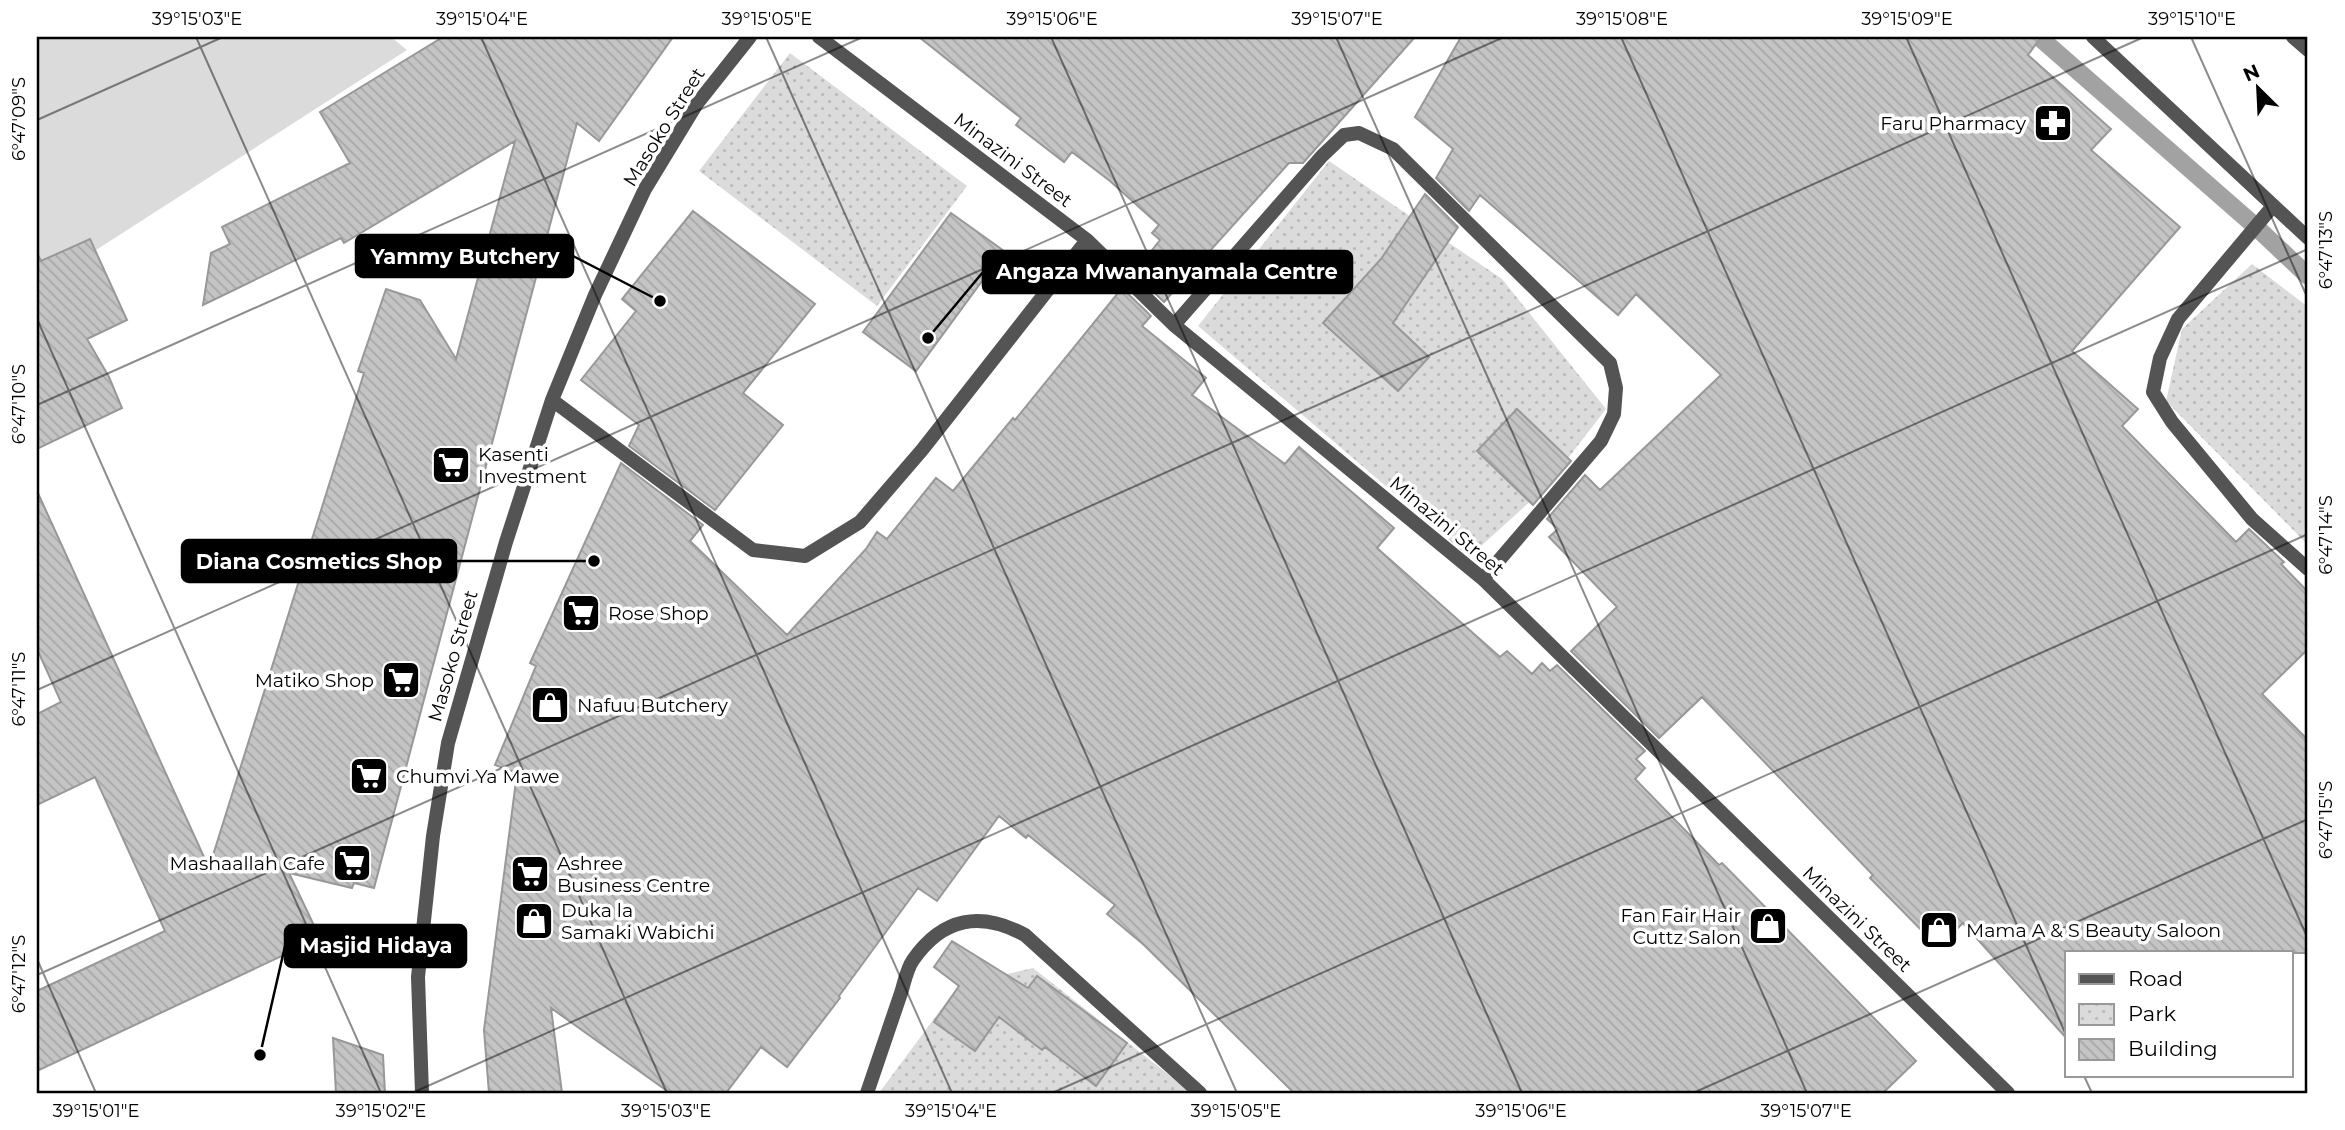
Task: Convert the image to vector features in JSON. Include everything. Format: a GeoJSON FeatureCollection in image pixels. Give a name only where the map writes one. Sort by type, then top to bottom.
{"type":"FeatureCollection","features":[{"type":"Feature","properties":{"kind":"street","name":"Masoko Street"},"geometry":{"type":"LineString","coordinates":[[422,1093],[418,977],[433,836],[448,743],[506,542],[552,400],[595,295],[645,189],[696,105],[750,37]]}},
{"type":"Feature","properties":{"kind":"street","name":"Minazini Street"},"geometry":{"type":"LineString","coordinates":[[819,37],[1087,240],[1174,325],[1483,579],[2008,1093]]}},
{"type":"Feature","properties":{"kind":"street"},"geometry":{"type":"LineString","coordinates":[[2093,37],[2308,237]]}},
{"type":"Feature","properties":{"kind":"street"},"geometry":{"type":"LineString","coordinates":[[2293,37],[2308,50]]}},
{"type":"Feature","properties":{"kind":"street"},"geometry":{"type":"LineString","coordinates":[[1174,325],[1313,166],[1344,135],[1359,133],[1393,149],[1611,363],[1616,388],[1615,414],[1601,441],[1483,579]]}},
{"type":"Feature","properties":{"kind":"street"},"geometry":{"type":"LineString","coordinates":[[2273,206],[2178,319],[2160,358],[2153,392],[2172,422],[2252,519],[2308,569]]}},
{"type":"Feature","properties":{"kind":"street"},"geometry":{"type":"LineString","coordinates":[[552,400],[754,550],[805,556],[860,522],[922,450],[1087,240]]}},
{"type":"Feature","properties":{"kind":"street"},"geometry":{"type":"LineString","coordinates":[[867,1093],[911,962],[936,934],[964,922],[983,920],[1004,923],[1026,934],[1200,1093]]}},
{"type":"Feature","properties":{"kind":"green space"},"geometry":{"type":"Polygon","coordinates":[[[37,37],[391,37],[407,50],[37,288],[37,37]]]}},
{"type":"Feature","properties":{"kind":"green space"},"geometry":{"type":"Polygon","coordinates":[[[790,53],[967,186],[877,306],[699,171],[790,53]]]}},
{"type":"Feature","properties":{"kind":"green space"},"geometry":{"type":"Polygon","coordinates":[[[1329,161],[1502,279],[1606,409],[1545,488],[1469,557],[1198,326],[1329,161]]]}},
{"type":"Feature","properties":{"kind":"green space"},"geometry":{"type":"Polygon","coordinates":[[[2252,264],[2308,307],[2308,545],[2166,401],[2182,329],[2252,264]]]}},
{"type":"Feature","properties":{"kind":"green space"},"geometry":{"type":"Polygon","coordinates":[[[1033,968],[1192,1093],[879,1093],[959,985],[1033,968]]]}},
{"type":"Feature","properties":{"kind":"building"},"geometry":{"type":"Polygon","coordinates":[[[443,37],[673,37],[599,141],[577,123],[374,888],[354,883],[352,888],[289,873],[320,938],[37,1071],[37,991],[165,931],[95,777],[37,805],[37,714],[61,702],[37,649],[37,491],[209,868],[364,373],[358,371],[386,289],[420,300],[456,359],[515,141],[344,243],[341,238],[203,305],[211,253],[230,244],[222,227],[350,163],[320,112],[443,37]]]}},
{"type":"Feature","properties":{"kind":"building"},"geometry":{"type":"Polygon","coordinates":[[[919,37],[1415,37],[1303,163],[1289,163],[1164,302],[1134,273],[1160,240],[1152,233],[1159,225],[1110,181],[1072,152],[1064,162],[1016,125],[1021,118],[919,37]]]}},
{"type":"Feature","properties":{"kind":"building"},"geometry":{"type":"Polygon","coordinates":[[[1461,37],[2041,37],[2028,55],[2111,129],[2091,150],[2180,227],[2072,351],[2138,409],[2122,426],[2236,542],[2249,529],[2284,562],[2281,564],[2308,592],[2308,649],[2262,694],[2308,740],[2308,953],[2065,951],[2065,1037],[1963,923],[1938,947],[1870,878],[1873,875],[1702,697],[1659,738],[1571,651],[1617,607],[1549,537],[1558,529],[1547,519],[1585,475],[1600,490],[1721,375],[1636,294],[1618,315],[1480,195],[1469,211],[1436,178],[1453,149],[1415,117],[1461,37]]]}},
{"type":"Feature","properties":{"kind":"building"},"geometry":{"type":"Polygon","coordinates":[[[1425,194],[1458,227],[1393,323],[1429,357],[1398,391],[1323,323],[1381,259],[1425,194]]]}},
{"type":"Feature","properties":{"kind":"building"},"geometry":{"type":"Polygon","coordinates":[[[693,211],[815,304],[743,393],[783,425],[715,510],[629,446],[639,425],[581,380],[636,311],[622,299],[693,211]]]}},
{"type":"Feature","properties":{"kind":"building"},"geometry":{"type":"Polygon","coordinates":[[[951,213],[1004,251],[916,371],[863,332],[951,213]]]}},
{"type":"Feature","properties":{"kind":"building"},"geometry":{"type":"Polygon","coordinates":[[[90,239],[127,320],[87,339],[109,377],[122,408],[37,449],[37,253],[41,261],[90,239]]]}},
{"type":"Feature","properties":{"kind":"building"},"geometry":{"type":"Polygon","coordinates":[[[1122,288],[1151,316],[1142,326],[1206,378],[1192,395],[1285,464],[1299,447],[1394,528],[1377,548],[1500,657],[1507,651],[1532,674],[1542,663],[1550,671],[1557,665],[1645,751],[1636,759],[1645,768],[1635,779],[1719,865],[1722,863],[1916,1061],[1883,1093],[1294,1093],[1144,945],[1107,914],[1115,905],[1028,835],[1026,838],[999,816],[937,901],[918,888],[787,1067],[761,1047],[726,1093],[670,1093],[551,1008],[562,1093],[489,1093],[484,1030],[517,773],[495,765],[536,666],[530,663],[621,463],[703,525],[690,541],[787,635],[866,549],[877,532],[887,539],[936,478],[953,491],[1013,418],[1015,420],[1122,288]]]}},
{"type":"Feature","properties":{"kind":"building"},"geometry":{"type":"Polygon","coordinates":[[[1517,409],[1571,461],[1533,505],[1477,451],[1517,409]]]}},
{"type":"Feature","properties":{"kind":"building"},"geometry":{"type":"Polygon","coordinates":[[[952,941],[1028,988],[1037,976],[1127,1043],[1096,1086],[1045,1047],[1042,1050],[999,1017],[975,1051],[934,1022],[959,986],[934,967],[952,941]]]}},
{"type":"Feature","properties":{"kind":"building"},"geometry":{"type":"Polygon","coordinates":[[[333,1038],[383,1055],[385,1093],[336,1093],[333,1038]]]}},
{"type":"Feature","properties":{"kind":"waterway"},"geometry":{"type":"LineString","coordinates":[[2039,37],[2255,226],[2308,276]]}},
{"type":"Feature","properties":{"kind":"place","name":"Faru Pharmacy"},"geometry":{"type":"Point","coordinates":[2053,123]}},
{"type":"Feature","properties":{"kind":"place","name":"Yammy Butchery"},"geometry":{"type":"Point","coordinates":[660,301]}},
{"type":"Feature","properties":{"kind":"place","name":"Angaza Mwananyamala Centre"},"geometry":{"type":"Point","coordinates":[928,338]}},
{"type":"Feature","properties":{"kind":"place","name":"Kasenti Investment"},"geometry":{"type":"Point","coordinates":[451,465]}},
{"type":"Feature","properties":{"kind":"place","name":"Diana Cosmetics Shop"},"geometry":{"type":"Point","coordinates":[594,561]}},
{"type":"Feature","properties":{"kind":"place","name":"Rose Shop"},"geometry":{"type":"Point","coordinates":[581,613]}},
{"type":"Feature","properties":{"kind":"place","name":"Matiko Shop"},"geometry":{"type":"Point","coordinates":[401,680]}},
{"type":"Feature","properties":{"kind":"place","name":"Nafuu Butchery"},"geometry":{"type":"Point","coordinates":[550,705]}},
{"type":"Feature","properties":{"kind":"place","name":"Chumvi Ya Mawe"},"geometry":{"type":"Point","coordinates":[369,776]}},
{"type":"Feature","properties":{"kind":"place","name":"Mashaallah Cafe"},"geometry":{"type":"Point","coordinates":[352,863]}},
{"type":"Feature","properties":{"kind":"place","name":"Ashree Business Centre"},"geometry":{"type":"Point","coordinates":[530,874]}},
{"type":"Feature","properties":{"kind":"place","name":"Duka la Samaki Wabichi"},"geometry":{"type":"Point","coordinates":[534,921]}},
{"type":"Feature","properties":{"kind":"place","name":"Fan Fair Hair Cuttz Salon"},"geometry":{"type":"Point","coordinates":[1768,926]}},
{"type":"Feature","properties":{"kind":"place","name":"Mama A & S Beauty Saloon"},"geometry":{"type":"Point","coordinates":[1939,930]}},
{"type":"Feature","properties":{"kind":"place","name":"Masjid Hidaya"},"geometry":{"type":"Point","coordinates":[260,1055]}}]}
